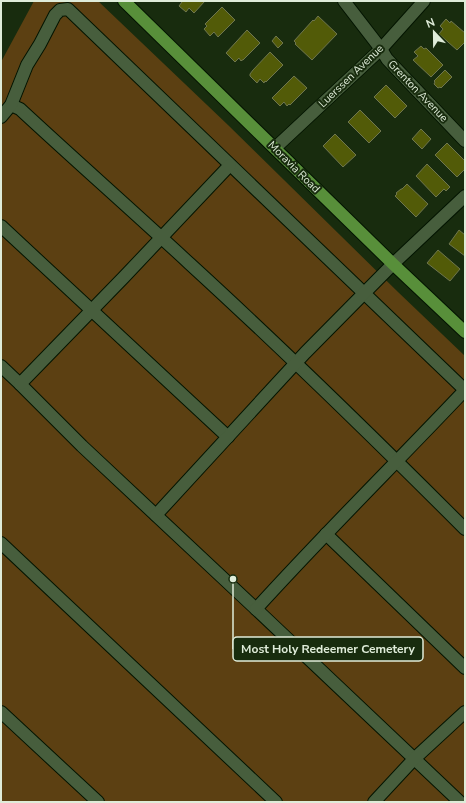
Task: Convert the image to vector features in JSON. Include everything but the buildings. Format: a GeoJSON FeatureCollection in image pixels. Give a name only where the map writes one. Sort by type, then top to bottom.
{"type":"FeatureCollection","features":[{"type":"Feature","properties":{"kind":"main road","name":"Moravia Road"},"geometry":{"type":"LineString","coordinates":[[124,1],[393,264],[465,332]]}},
{"type":"Feature","properties":{"kind":"street","name":"Grenton Avenue"},"geometry":{"type":"LineString","coordinates":[[344,1],[381,48],[387,59],[465,141]]}},
{"type":"Feature","properties":{"kind":"street","name":"Luerssen Avenue"},"geometry":{"type":"LineString","coordinates":[[275,148],[381,48],[424,1]]}},
{"type":"Feature","properties":{"kind":"street"},"geometry":{"type":"LineString","coordinates":[[1,117],[11,105],[27,65],[55,15],[60,10],[68,9],[465,390],[256,609]]}},
{"type":"Feature","properties":{"kind":"street"},"geometry":{"type":"LineString","coordinates":[[11,105],[20,109],[190,264],[296,363],[465,528]]}},
{"type":"Feature","properties":{"kind":"street"},"geometry":{"type":"LineString","coordinates":[[20,384],[230,165]]}},
{"type":"Feature","properties":{"kind":"street"},"geometry":{"type":"LineString","coordinates":[[156,515],[296,363],[393,264],[465,196]]}},
{"type":"Feature","properties":{"kind":"street"},"geometry":{"type":"LineString","coordinates":[[1,226],[228,438]]}},
{"type":"Feature","properties":{"kind":"street"},"geometry":{"type":"LineString","coordinates":[[1,366],[82,446],[460,802]]}},
{"type":"Feature","properties":{"kind":"street"},"geometry":{"type":"LineString","coordinates":[[326,534],[465,668]]}},
{"type":"Feature","properties":{"kind":"street"},"geometry":{"type":"LineString","coordinates":[[1,543],[276,802]]}},
{"type":"Feature","properties":{"kind":"street"},"geometry":{"type":"LineString","coordinates":[[1,712],[98,802]]}},
{"type":"Feature","properties":{"kind":"street"},"geometry":{"type":"LineString","coordinates":[[374,802],[414,759],[465,712]]}},
{"type":"Feature","properties":{"kind":"shaded area"},"geometry":{"type":"Polygon","coordinates":[[[34,1],[98,1],[228,125],[465,356],[465,802],[1,802],[1,62],[34,1]]]}},
{"type":"Feature","properties":{"kind":"place","name":"Most Holy Redeemer Cemetery"},"geometry":{"type":"Point","coordinates":[233,579]}}]}
